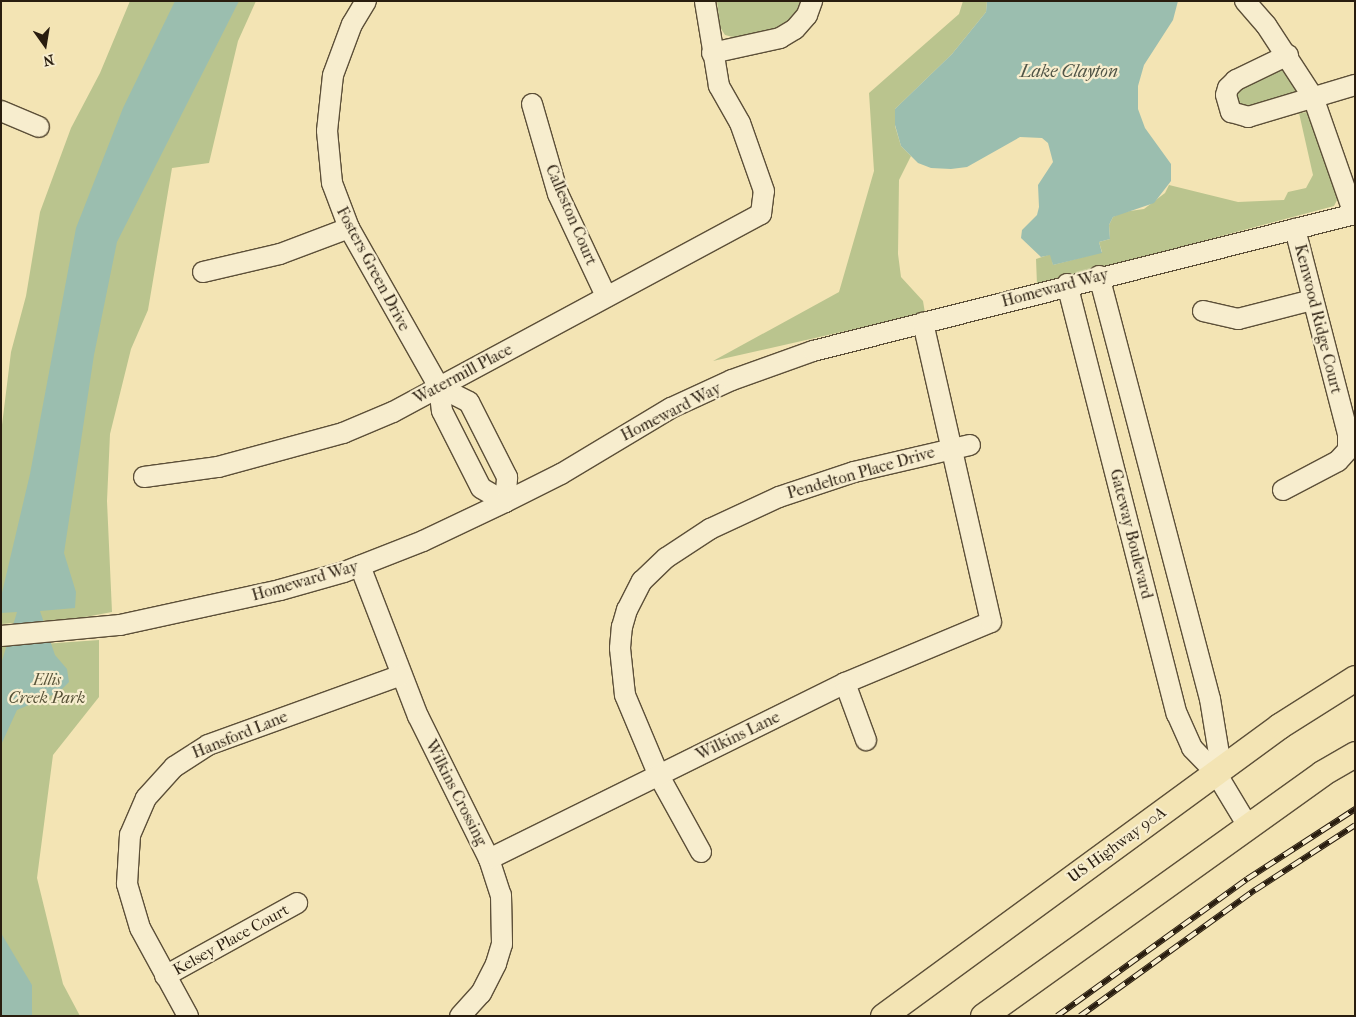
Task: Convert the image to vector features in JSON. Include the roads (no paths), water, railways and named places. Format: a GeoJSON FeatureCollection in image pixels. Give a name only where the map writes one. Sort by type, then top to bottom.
{"type":"FeatureCollection","features":[{"type":"Feature","properties":{"kind":"main road","name":"US Highway 90A"},"geometry":{"type":"LineString","coordinates":[[883,1016],[1279,726],[1355,678]]}},
{"type":"Feature","properties":{"kind":"main road"},"geometry":{"type":"LineString","coordinates":[[983,1016],[1248,826],[1355,754]]}},
{"type":"Feature","properties":{"kind":"street","name":"Fosters Green Drive"},"geometry":{"type":"LineString","coordinates":[[366,1],[340,50],[333,75],[327,131],[332,183],[349,228],[439,387],[442,411],[481,488],[505,502]]}},
{"type":"Feature","properties":{"kind":"street"},"geometry":{"type":"LineString","coordinates":[[705,1],[712,53],[780,38],[795,29],[807,15],[812,1]]}},
{"type":"Feature","properties":{"kind":"street"},"geometry":{"type":"LineString","coordinates":[[1245,1],[1288,55],[1313,97],[1354,214]]}},
{"type":"Feature","properties":{"kind":"street","name":"Watermill Place"},"geometry":{"type":"LineString","coordinates":[[144,477],[218,467],[311,443],[393,412],[761,214],[764,191],[740,124],[719,86],[712,53]]}},
{"type":"Feature","properties":{"kind":"street"},"geometry":{"type":"LineString","coordinates":[[1288,55],[1236,80],[1228,88],[1226,95],[1231,112],[1248,117],[1355,85]]}},
{"type":"Feature","properties":{"kind":"street","name":"Calleston Court"},"geometry":{"type":"LineString","coordinates":[[532,104],[558,194],[606,296]]}},
{"type":"Feature","properties":{"kind":"street"},"geometry":{"type":"LineString","coordinates":[[1,111],[40,127]]}},
{"type":"Feature","properties":{"kind":"street","name":"Homeward Way"},"geometry":{"type":"LineString","coordinates":[[1,636],[120,625],[212,606],[360,566],[505,502],[562,474],[671,408],[732,380],[813,351],[1067,284],[1354,214]]}},
{"type":"Feature","properties":{"kind":"street"},"geometry":{"type":"LineString","coordinates":[[203,272],[264,259],[349,228]]}},
{"type":"Feature","properties":{"kind":"street","name":"Kenwood Ridge Court"},"geometry":{"type":"LineString","coordinates":[[1283,490],[1338,461],[1348,450],[1348,434],[1295,229]]}},
{"type":"Feature","properties":{"kind":"street","name":"Gateway Boulevard"},"geometry":{"type":"LineString","coordinates":[[1099,276],[1210,699],[1220,760],[1216,773]]}},
{"type":"Feature","properties":{"kind":"street","name":"Gateway Boulevard"},"geometry":{"type":"LineString","coordinates":[[1067,284],[1177,714],[1192,748],[1216,773],[1248,826]]}},
{"type":"Feature","properties":{"kind":"street"},"geometry":{"type":"LineString","coordinates":[[1203,311],[1238,319],[1312,300]]}},
{"type":"Feature","properties":{"kind":"street"},"geometry":{"type":"LineString","coordinates":[[924,323],[961,446]]}},
{"type":"Feature","properties":{"kind":"street"},"geometry":{"type":"LineString","coordinates":[[439,387],[470,402],[507,476],[505,502]]}},
{"type":"Feature","properties":{"kind":"street","name":"Wilkins Lane"},"geometry":{"type":"LineString","coordinates":[[489,859],[844,683],[991,622],[961,446]]}},
{"type":"Feature","properties":{"kind":"street","name":"Pendelton Place Drive"},"geometry":{"type":"LineString","coordinates":[[701,852],[659,776],[633,719],[622,673],[622,628],[627,610],[642,581],[680,548],[770,501],[844,475],[961,446]]}},
{"type":"Feature","properties":{"kind":"street","name":"Wilkins Crossing"},"geometry":{"type":"LineString","coordinates":[[360,566],[418,716],[489,859],[501,895],[502,944],[487,984],[460,1016]]}},
{"type":"Feature","properties":{"kind":"street","name":"Hansford Lane"},"geometry":{"type":"LineString","coordinates":[[188,1016],[165,976],[138,920],[126,872],[134,822],[154,787],[174,766],[208,745],[401,675]]}},
{"type":"Feature","properties":{"kind":"street"},"geometry":{"type":"LineString","coordinates":[[844,683],[866,740]]}},
{"type":"Feature","properties":{"kind":"street","name":"Kelsey Place Court"},"geometry":{"type":"LineString","coordinates":[[165,976],[297,904]]}},
{"type":"Feature","properties":{"kind":"water"},"geometry":{"type":"Polygon","coordinates":[[[175,1],[239,1],[117,242],[94,355],[64,553],[76,592],[75,608],[40,611],[55,655],[67,669],[69,682],[59,692],[17,710],[1,745],[1,664],[17,612],[1,613],[1,597],[30,474],[76,228],[123,108],[175,1]]]}},
{"type":"Feature","properties":{"kind":"water","name":"Lake Clayton"},"geometry":{"type":"Polygon","coordinates":[[[987,1],[1178,1],[1173,20],[1144,65],[1138,86],[1138,109],[1145,128],[1171,164],[1171,181],[1154,203],[1113,217],[1109,225],[1110,239],[1099,242],[1102,253],[1053,265],[1050,255],[1041,257],[1021,238],[1022,230],[1037,215],[1039,207],[1038,185],[1053,162],[1048,143],[1042,138],[1020,137],[967,167],[951,169],[931,168],[918,163],[901,146],[895,125],[895,109],[952,54],[986,12],[987,1]]]}},
{"type":"Feature","properties":{"kind":"water"},"geometry":{"type":"Polygon","coordinates":[[[1,933],[32,985],[32,1016],[1,1016],[1,933]]]}},
{"type":"Feature","properties":{"kind":"railway"},"geometry":{"type":"LineString","coordinates":[[1057,1016],[1247,879],[1355,809]]}},
{"type":"Feature","properties":{"kind":"railway"},"geometry":{"type":"LineString","coordinates":[[1080,1016],[1255,890],[1355,825]]}},
{"type":"Feature","properties":{"kind":"park label","name":"Ellis Creek Park"},"geometry":{"type":"Point","coordinates":[47,689]}}]}
